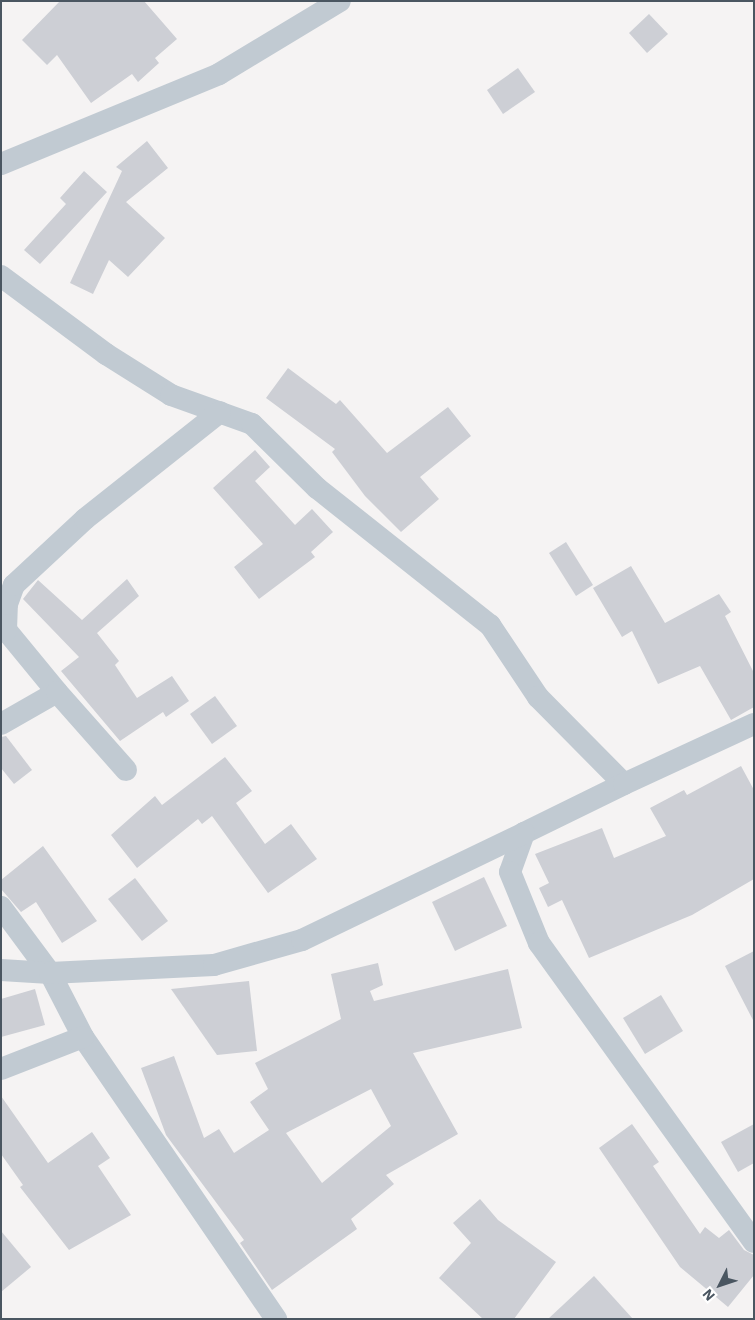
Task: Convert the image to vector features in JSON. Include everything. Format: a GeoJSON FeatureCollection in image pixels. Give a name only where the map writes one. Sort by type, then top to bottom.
{"type":"FeatureCollection","features":[{"type":"Feature","properties":{"kind":"street"},"geometry":{"type":"LineString","coordinates":[[1,164],[219,74],[340,1]]}},
{"type":"Feature","properties":{"kind":"street"},"geometry":{"type":"LineString","coordinates":[[1,276],[106,354],[171,395],[252,424],[317,488],[490,625],[538,697],[624,784]]}},
{"type":"Feature","properties":{"kind":"street"},"geometry":{"type":"LineString","coordinates":[[126,770],[57,692],[6,630],[7,604],[14,585],[85,519],[220,412]]}},
{"type":"Feature","properties":{"kind":"street"},"geometry":{"type":"LineString","coordinates":[[1,724],[57,692]]}},
{"type":"Feature","properties":{"kind":"street"},"geometry":{"type":"LineString","coordinates":[[1,970],[50,972],[214,965],[302,940],[624,784],[754,724]]}},
{"type":"Feature","properties":{"kind":"street"},"geometry":{"type":"LineString","coordinates":[[524,833],[510,872],[539,943],[754,1242]]}},
{"type":"Feature","properties":{"kind":"street"},"geometry":{"type":"LineString","coordinates":[[1,907],[50,972],[83,1037],[276,1319]]}},
{"type":"Feature","properties":{"kind":"street"},"geometry":{"type":"LineString","coordinates":[[1,1070],[83,1037]]}},
{"type":"Feature","properties":{"kind":"building"},"geometry":{"type":"Polygon","coordinates":[[[60,1],[144,1],[177,39],[155,58],[159,63],[138,82],[132,74],[91,103],[57,55],[47,65],[22,40],[60,1]]]}},
{"type":"Feature","properties":{"kind":"building"},"geometry":{"type":"Polygon","coordinates":[[[649,14],[668,34],[647,53],[629,33],[649,14]]]}},
{"type":"Feature","properties":{"kind":"building"},"geometry":{"type":"Polygon","coordinates":[[[518,68],[535,92],[503,114],[487,90],[518,68]]]}},
{"type":"Feature","properties":{"kind":"building"},"geometry":{"type":"Polygon","coordinates":[[[147,141],[168,168],[126,202],[165,238],[128,277],[109,260],[93,294],[70,283],[122,171],[116,167],[147,141]]]}},
{"type":"Feature","properties":{"kind":"building"},"geometry":{"type":"Polygon","coordinates":[[[84,171],[107,192],[40,264],[24,250],[66,204],[60,198],[84,171]]]}},
{"type":"Feature","properties":{"kind":"building"},"geometry":{"type":"Polygon","coordinates":[[[288,368],[336,404],[340,400],[387,453],[448,407],[471,436],[420,477],[439,499],[401,532],[365,496],[332,452],[335,449],[266,398],[288,368]]]}},
{"type":"Feature","properties":{"kind":"building"},"geometry":{"type":"Polygon","coordinates":[[[255,450],[270,467],[255,481],[295,525],[312,509],[333,532],[311,552],[315,557],[259,599],[234,567],[263,544],[213,488],[255,450]]]}},
{"type":"Feature","properties":{"kind":"building"},"geometry":{"type":"Polygon","coordinates":[[[566,542],[593,585],[576,596],[549,553],[566,542]]]}},
{"type":"Feature","properties":{"kind":"building"},"geometry":{"type":"Polygon","coordinates":[[[631,566],[665,623],[719,594],[731,612],[725,616],[754,673],[754,707],[731,720],[700,666],[658,684],[632,631],[622,637],[593,588],[631,566]]]}},
{"type":"Feature","properties":{"kind":"building"},"geometry":{"type":"Polygon","coordinates":[[[127,579],[139,596],[97,633],[119,661],[115,665],[137,698],[172,676],[189,701],[166,717],[163,712],[120,741],[61,671],[79,657],[23,599],[38,580],[82,620],[127,579]]]}},
{"type":"Feature","properties":{"kind":"building"},"geometry":{"type":"Polygon","coordinates":[[[215,696],[237,726],[212,744],[190,714],[215,696]]]}},
{"type":"Feature","properties":{"kind":"building"},"geometry":{"type":"Polygon","coordinates":[[[6,736],[32,770],[14,784],[1,768],[1,737],[6,736]]]}},
{"type":"Feature","properties":{"kind":"building"},"geometry":{"type":"Polygon","coordinates":[[[225,757],[252,791],[236,803],[265,844],[291,824],[317,859],[268,893],[212,816],[202,824],[198,819],[137,868],[111,835],[155,796],[162,805],[225,757]]]}},
{"type":"Feature","properties":{"kind":"building"},"geometry":{"type":"Polygon","coordinates":[[[741,766],[754,790],[754,879],[692,915],[589,958],[562,900],[548,907],[539,888],[549,883],[535,854],[602,828],[614,858],[666,836],[650,808],[684,790],[687,795],[741,766]]]}},
{"type":"Feature","properties":{"kind":"building"},"geometry":{"type":"Polygon","coordinates":[[[43,846],[97,921],[62,943],[36,902],[21,912],[1,889],[1,880],[43,846]]]}},
{"type":"Feature","properties":{"kind":"building"},"geometry":{"type":"Polygon","coordinates":[[[484,877],[507,926],[455,951],[432,902],[484,877]]]}},
{"type":"Feature","properties":{"kind":"building"},"geometry":{"type":"Polygon","coordinates":[[[135,878],[168,921],[142,941],[108,899],[135,878]]]}},
{"type":"Feature","properties":{"kind":"building"},"geometry":{"type":"Polygon","coordinates":[[[754,951],[754,1022],[725,966],[754,951]]]}},
{"type":"Feature","properties":{"kind":"building"},"geometry":{"type":"Polygon","coordinates":[[[378,963],[383,985],[370,991],[374,1001],[508,969],[522,1028],[413,1053],[458,1134],[386,1175],[394,1184],[351,1219],[357,1229],[272,1290],[240,1243],[244,1240],[166,1135],[141,1068],[174,1056],[204,1138],[219,1129],[234,1153],[269,1130],[250,1102],[268,1089],[255,1063],[341,1019],[331,974],[378,963]],[[371,1089],[286,1133],[322,1183],[391,1126],[371,1089]]]}},
{"type":"Feature","properties":{"kind":"building"},"geometry":{"type":"Polygon","coordinates":[[[249,981],[257,1051],[217,1055],[171,989],[249,981]]]}},
{"type":"Feature","properties":{"kind":"building"},"geometry":{"type":"Polygon","coordinates":[[[35,989],[45,1025],[1,1037],[1,999],[35,989]]]}},
{"type":"Feature","properties":{"kind":"building"},"geometry":{"type":"Polygon","coordinates":[[[661,995],[683,1031],[645,1054],[623,1018],[661,995]]]}},
{"type":"Feature","properties":{"kind":"building"},"geometry":{"type":"Polygon","coordinates":[[[1,1096],[48,1163],[92,1132],[110,1158],[98,1166],[131,1215],[69,1250],[20,1187],[23,1185],[1,1154],[1,1096]]]}},
{"type":"Feature","properties":{"kind":"building"},"geometry":{"type":"Polygon","coordinates":[[[632,1124],[659,1162],[653,1166],[700,1234],[705,1227],[719,1238],[729,1230],[744,1250],[754,1255],[754,1275],[728,1307],[680,1267],[599,1148],[632,1124]]]}},
{"type":"Feature","properties":{"kind":"building"},"geometry":{"type":"Polygon","coordinates":[[[754,1124],[754,1163],[738,1172],[721,1142],[754,1124]]]}},
{"type":"Feature","properties":{"kind":"building"},"geometry":{"type":"Polygon","coordinates":[[[480,1199],[498,1220],[556,1262],[514,1319],[483,1319],[439,1278],[471,1243],[453,1223],[480,1199]]]}},
{"type":"Feature","properties":{"kind":"building"},"geometry":{"type":"Polygon","coordinates":[[[1,1231],[31,1267],[1,1292],[1,1231]]]}},
{"type":"Feature","properties":{"kind":"building"},"geometry":{"type":"Polygon","coordinates":[[[594,1276],[633,1319],[548,1319],[594,1276]]]}}]}
